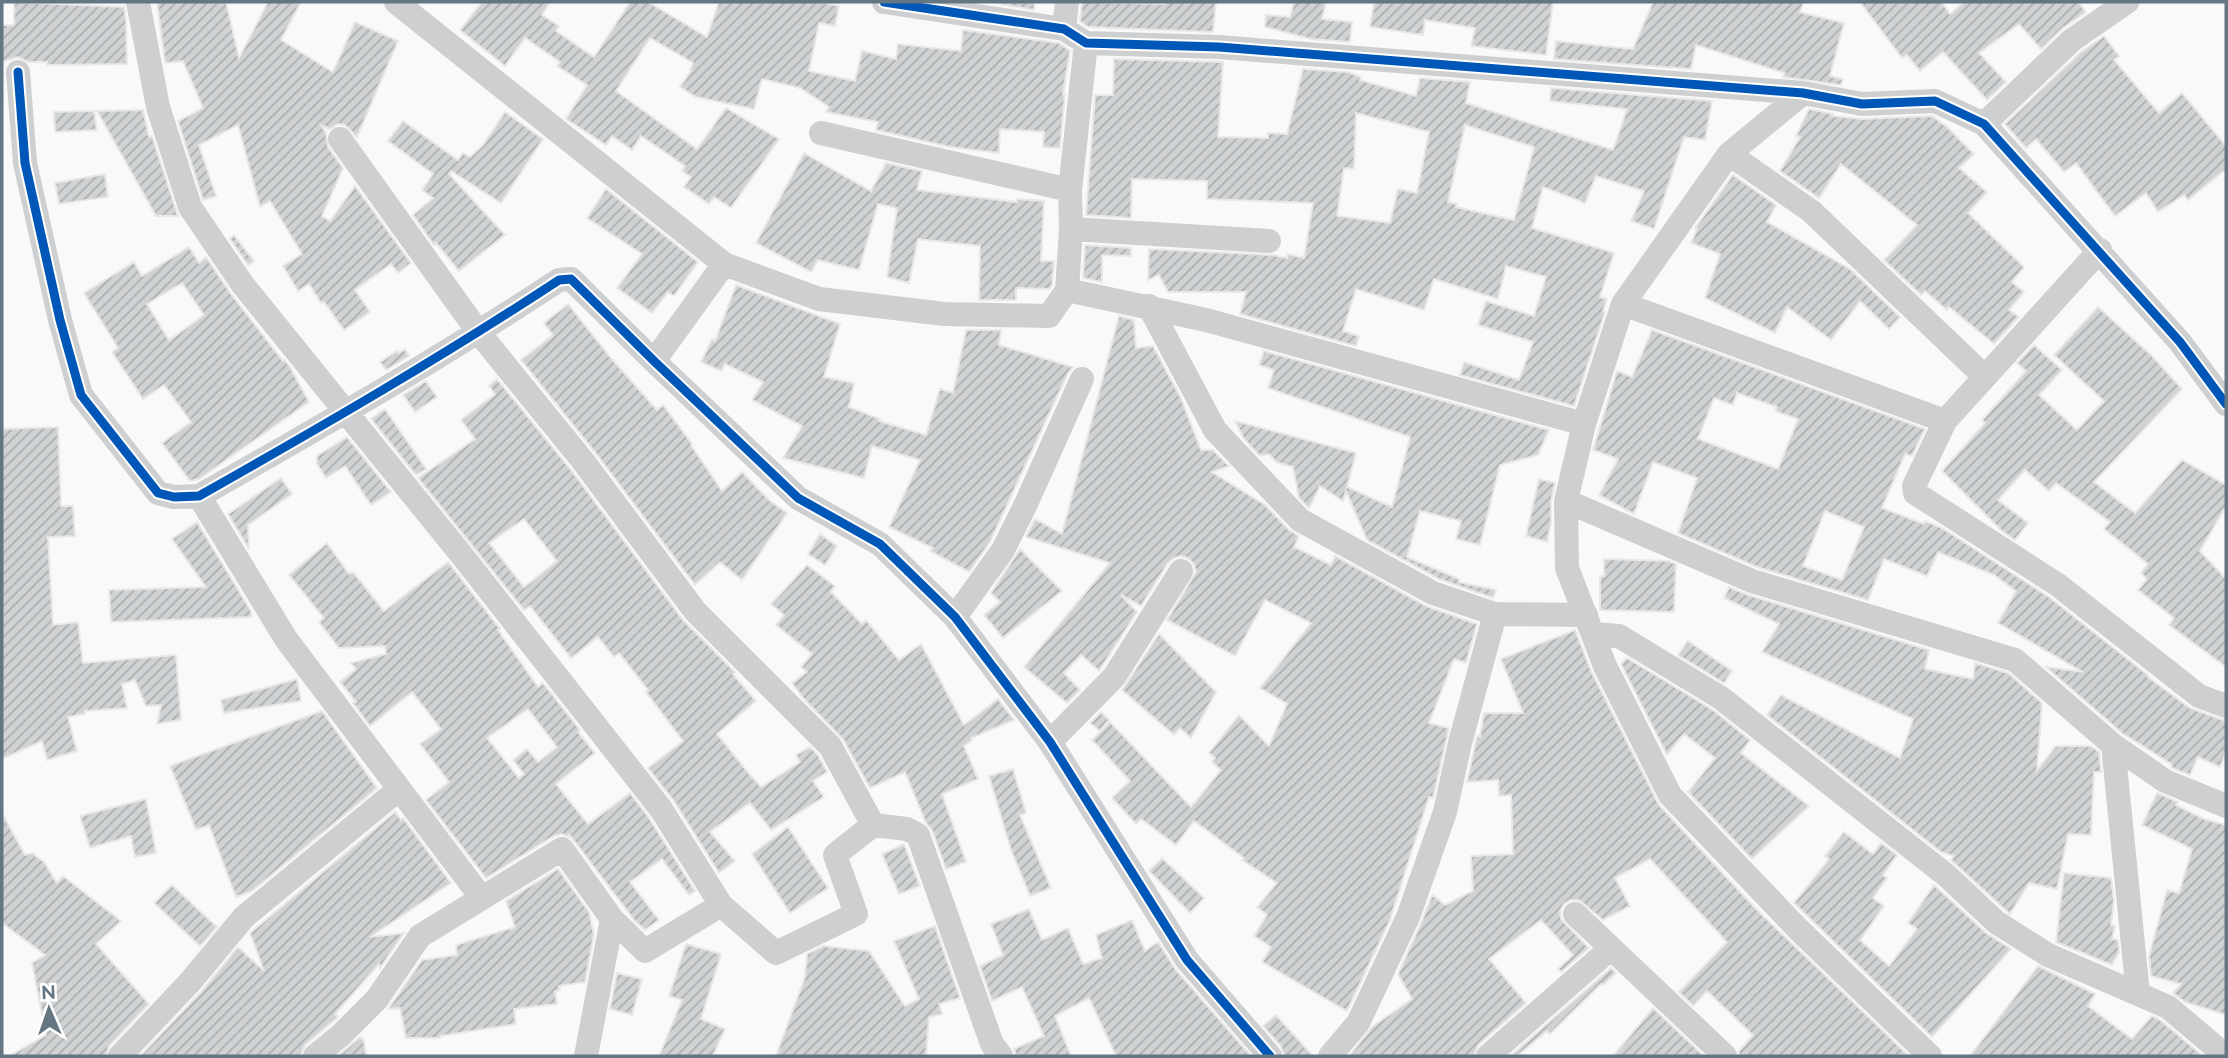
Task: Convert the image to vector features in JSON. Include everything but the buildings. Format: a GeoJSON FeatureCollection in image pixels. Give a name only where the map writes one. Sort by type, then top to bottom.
{"type":"FeatureCollection","features":[{"type":"Feature","properties":{"kind":"street"},"geometry":{"type":"LineString","coordinates":[[138,2],[158,107],[191,207],[243,285],[464,558],[661,809],[721,905],[776,953],[856,914],[835,855],[873,825],[907,829],[918,835],[992,1044],[1001,1056]]}},
{"type":"Feature","properties":{"kind":"street"},"geometry":{"type":"LineString","coordinates":[[396,2],[724,264],[819,299],[944,314],[1049,316],[1067,290],[1071,229],[1070,190],[1086,43]]}},
{"type":"Feature","properties":{"kind":"street"},"geometry":{"type":"LineString","coordinates":[[884,2],[1064,29],[1086,43],[1219,47],[1803,93],[1862,104],[1935,101],[1984,124],[2180,342],[2226,404]]}},
{"type":"Feature","properties":{"kind":"street"},"geometry":{"type":"LineString","coordinates":[[1064,29],[1067,2]]}},
{"type":"Feature","properties":{"kind":"street"},"geometry":{"type":"LineString","coordinates":[[1984,124],[2072,40],[2127,2]]}},
{"type":"Feature","properties":{"kind":"street"},"geometry":{"type":"LineString","coordinates":[[18,72],[25,163],[60,320],[81,395],[158,493],[199,496],[346,414],[479,333],[559,280],[571,279],[654,362],[798,498],[880,544],[955,617],[1050,742],[1187,960],[1270,1056]]}},
{"type":"Feature","properties":{"kind":"street"},"geometry":{"type":"LineString","coordinates":[[1803,93],[1729,154],[1623,304],[1584,424],[1566,501],[1567,568],[1605,666],[1670,796],[1798,929],[1930,1056]]}},
{"type":"Feature","properties":{"kind":"street"},"geometry":{"type":"LineString","coordinates":[[821,133],[1070,190]]}},
{"type":"Feature","properties":{"kind":"street"},"geometry":{"type":"LineString","coordinates":[[340,139],[479,333],[583,461],[695,611],[830,746],[873,825]]}},
{"type":"Feature","properties":{"kind":"street"},"geometry":{"type":"LineString","coordinates":[[1729,154],[1811,211],[1985,377]]}},
{"type":"Feature","properties":{"kind":"street"},"geometry":{"type":"LineString","coordinates":[[1071,229],[1269,241]]}},
{"type":"Feature","properties":{"kind":"street"},"geometry":{"type":"LineString","coordinates":[[2100,250],[1945,421],[1914,486],[1915,493],[2058,585],[2199,696],[2226,706]]}},
{"type":"Feature","properties":{"kind":"street"},"geometry":{"type":"LineString","coordinates":[[654,362],[724,264]]}},
{"type":"Feature","properties":{"kind":"street"},"geometry":{"type":"LineString","coordinates":[[1067,290],[1149,306],[1584,424]]}},
{"type":"Feature","properties":{"kind":"street"},"geometry":{"type":"LineString","coordinates":[[1623,304],[1945,421]]}},
{"type":"Feature","properties":{"kind":"street"},"geometry":{"type":"LineString","coordinates":[[1149,306],[1215,430],[1300,520],[1433,593],[1495,614],[1590,625],[1619,636],[1721,698],[1936,866],[1996,922],[2048,955],[2168,1007],[2226,1056]]}},
{"type":"Feature","properties":{"kind":"street"},"geometry":{"type":"LineString","coordinates":[[955,617],[1003,550],[1082,379]]}},
{"type":"Feature","properties":{"kind":"street"},"geometry":{"type":"LineString","coordinates":[[199,496],[286,639],[481,897]]}},
{"type":"Feature","properties":{"kind":"street"},"geometry":{"type":"LineString","coordinates":[[1566,501],[1752,581],[2015,660],[2113,745],[2165,781],[2226,806]]}},
{"type":"Feature","properties":{"kind":"street"},"geometry":{"type":"LineString","coordinates":[[1050,742],[1114,677],[1181,571]]}},
{"type":"Feature","properties":{"kind":"street"},"geometry":{"type":"LineString","coordinates":[[1330,1056],[1358,1023],[1408,917],[1445,812],[1460,743],[1495,614]]}},
{"type":"Feature","properties":{"kind":"street"},"geometry":{"type":"LineString","coordinates":[[2113,745],[2138,994]]}},
{"type":"Feature","properties":{"kind":"street"},"geometry":{"type":"LineString","coordinates":[[120,1056],[190,982],[244,917],[399,789]]}},
{"type":"Feature","properties":{"kind":"street"},"geometry":{"type":"LineString","coordinates":[[315,1056],[341,1035],[377,999],[420,936],[562,849],[612,919],[645,951],[721,905]]}},
{"type":"Feature","properties":{"kind":"street"},"geometry":{"type":"LineString","coordinates":[[1575,914],[1725,1056]]}},
{"type":"Feature","properties":{"kind":"street"},"geometry":{"type":"LineString","coordinates":[[586,1056],[612,919]]}},
{"type":"Feature","properties":{"kind":"street"},"geometry":{"type":"LineString","coordinates":[[1488,1056],[1610,949]]}},
{"type":"Feature","properties":{"kind":"cycle path"},"geometry":{"type":"LineString","coordinates":[[884,2],[1064,29],[1086,43],[1219,47],[1803,93],[1862,104],[1935,101],[1984,124],[2180,342],[2226,404]]}},
{"type":"Feature","properties":{"kind":"cycle path"},"geometry":{"type":"LineString","coordinates":[[18,72],[25,163],[60,320],[81,395],[158,493],[174,497],[199,496],[381,391],[559,280],[571,279],[798,498],[880,544],[955,617],[1050,742],[1187,960],[1270,1056]]}}]}
